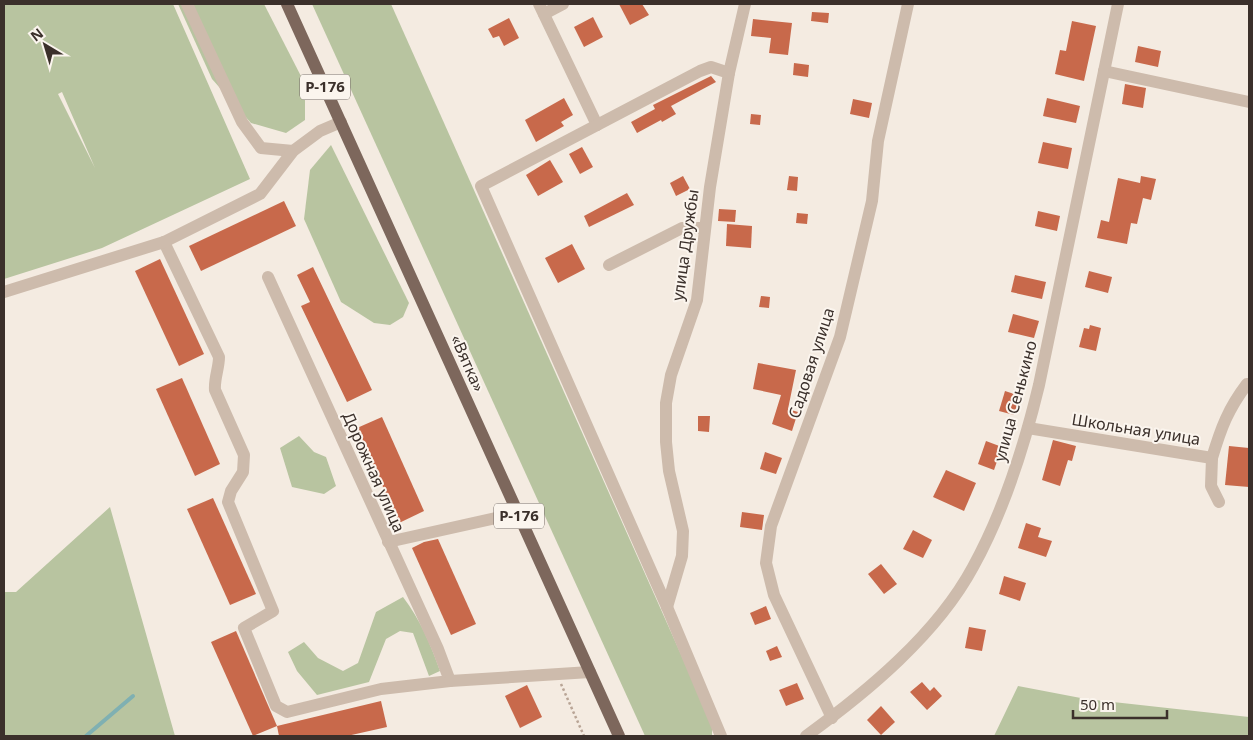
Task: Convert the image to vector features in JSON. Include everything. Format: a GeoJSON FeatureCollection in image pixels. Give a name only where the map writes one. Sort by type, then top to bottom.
{"type":"FeatureCollection","features":[{"type":"Feature","properties":{"kind":"main road","name":"«Вятка»"},"geometry":{"type":"LineString","coordinates":[[287,4],[619,736]]}},
{"type":"Feature","properties":{"kind":"street"},"geometry":{"type":"LineString","coordinates":[[187,4],[242,122],[261,148],[293,151]]}},
{"type":"Feature","properties":{"kind":"street"},"geometry":{"type":"LineString","coordinates":[[564,4],[542,9],[598,125]]}},
{"type":"Feature","properties":{"kind":"street","name":"улица Дружбы"},"geometry":{"type":"LineString","coordinates":[[667,607],[682,556],[683,531],[669,471],[666,442],[666,403],[671,375],[697,300],[710,187],[729,74],[745,4]]}},
{"type":"Feature","properties":{"kind":"street","name":"Садовая улица"},"geometry":{"type":"LineString","coordinates":[[832,718],[774,595],[766,563],[771,526],[840,337],[872,201],[878,141],[908,4]]}},
{"type":"Feature","properties":{"kind":"street","name":"улица Сенькино"},"geometry":{"type":"LineString","coordinates":[[806,736],[832,718],[860,694],[910,649],[936,620],[972,569],[1002,505],[1028,428],[1039,385],[1118,4]]}},
{"type":"Feature","properties":{"kind":"street"},"geometry":{"type":"LineString","coordinates":[[721,736],[667,607],[481,186],[700,71],[711,67],[729,74]]}},
{"type":"Feature","properties":{"kind":"street"},"geometry":{"type":"LineString","coordinates":[[1104,71],[1249,102]]}},
{"type":"Feature","properties":{"kind":"street"},"geometry":{"type":"LineString","coordinates":[[4,292],[164,242],[260,194],[293,151],[320,131],[341,122]]}},
{"type":"Feature","properties":{"kind":"street"},"geometry":{"type":"LineString","coordinates":[[609,265],[682,228],[705,228]]}},
{"type":"Feature","properties":{"kind":"street"},"geometry":{"type":"LineString","coordinates":[[164,242],[218,357],[219,367],[215,390],[244,455],[243,472],[231,491],[228,502],[273,611],[244,628],[276,706],[286,712],[381,689],[450,681],[590,672]]}},
{"type":"Feature","properties":{"kind":"street","name":"Дорожная улица"},"geometry":{"type":"LineString","coordinates":[[268,277],[438,648],[450,681]]}},
{"type":"Feature","properties":{"kind":"street","name":"Школьная улица"},"geometry":{"type":"LineString","coordinates":[[1028,428],[1212,458],[1223,424],[1230,410],[1247,384],[1249,384]]}},
{"type":"Feature","properties":{"kind":"street"},"geometry":{"type":"LineString","coordinates":[[1212,458],[1211,486],[1219,502]]}},
{"type":"Feature","properties":{"kind":"street"},"geometry":{"type":"LineString","coordinates":[[388,542],[518,513]]}},
{"type":"Feature","properties":{"kind":"path"},"geometry":{"type":"LineString","coordinates":[[556,674],[584,736]]}},
{"type":"Feature","properties":{"kind":"green space"},"geometry":{"type":"Polygon","coordinates":[[[4,4],[173,4],[250,179],[102,248],[4,279],[4,4]],[[62,92],[58,94],[95,168],[62,92]]]}},
{"type":"Feature","properties":{"kind":"green space"},"geometry":{"type":"Polygon","coordinates":[[[178,4],[264,4],[305,84],[305,120],[286,133],[251,123],[212,79],[178,4]]]}},
{"type":"Feature","properties":{"kind":"green space"},"geometry":{"type":"Polygon","coordinates":[[[312,4],[391,4],[712,724],[712,736],[645,736],[312,4]]]}},
{"type":"Feature","properties":{"kind":"green space"},"geometry":{"type":"Polygon","coordinates":[[[331,145],[409,303],[403,317],[390,325],[374,323],[341,302],[304,219],[310,170],[331,145]]]}},
{"type":"Feature","properties":{"kind":"green space"},"geometry":{"type":"Polygon","coordinates":[[[299,436],[314,452],[326,457],[336,486],[324,494],[292,487],[280,448],[299,436]]]}},
{"type":"Feature","properties":{"kind":"green space"},"geometry":{"type":"Polygon","coordinates":[[[110,507],[175,736],[4,736],[4,592],[16,592],[110,507]]]}},
{"type":"Feature","properties":{"kind":"green space"},"geometry":{"type":"Polygon","coordinates":[[[403,597],[415,614],[424,632],[440,671],[429,676],[413,633],[400,631],[386,639],[369,682],[317,695],[297,671],[288,652],[304,642],[318,658],[343,671],[358,663],[376,612],[403,597]]]}},
{"type":"Feature","properties":{"kind":"green space"},"geometry":{"type":"Polygon","coordinates":[[[1018,686],[1086,699],[1249,717],[1249,736],[994,736],[1018,686]]]}},
{"type":"Feature","properties":{"kind":"building"},"geometry":{"type":"Polygon","coordinates":[[[619,4],[642,4],[649,15],[630,25],[619,4]]]}},
{"type":"Feature","properties":{"kind":"building"},"geometry":{"type":"Polygon","coordinates":[[[812,12],[829,13],[828,23],[811,21],[812,12]]]}},
{"type":"Feature","properties":{"kind":"building"},"geometry":{"type":"Polygon","coordinates":[[[593,17],[603,37],[584,47],[574,27],[593,17]]]}},
{"type":"Feature","properties":{"kind":"building"},"geometry":{"type":"Polygon","coordinates":[[[509,18],[519,38],[504,46],[499,36],[493,38],[488,29],[509,18]]]}},
{"type":"Feature","properties":{"kind":"building"},"geometry":{"type":"Polygon","coordinates":[[[753,19],[792,23],[788,55],[769,53],[771,38],[751,36],[753,19]]]}},
{"type":"Feature","properties":{"kind":"building"},"geometry":{"type":"Polygon","coordinates":[[[1072,21],[1096,26],[1084,81],[1055,74],[1060,50],[1066,51],[1072,21]]]}},
{"type":"Feature","properties":{"kind":"building"},"geometry":{"type":"Polygon","coordinates":[[[1138,46],[1161,51],[1158,67],[1135,62],[1138,46]]]}},
{"type":"Feature","properties":{"kind":"building"},"geometry":{"type":"Polygon","coordinates":[[[794,63],[809,65],[808,77],[793,75],[794,63]]]}},
{"type":"Feature","properties":{"kind":"building"},"geometry":{"type":"Polygon","coordinates":[[[711,76],[716,82],[671,106],[676,114],[637,133],[631,122],[655,109],[653,105],[711,76]]]}},
{"type":"Feature","properties":{"kind":"building"},"geometry":{"type":"Polygon","coordinates":[[[1125,84],[1146,88],[1143,108],[1122,104],[1125,84]]]}},
{"type":"Feature","properties":{"kind":"building"},"geometry":{"type":"Polygon","coordinates":[[[564,98],[573,115],[561,122],[564,126],[536,142],[525,120],[564,98]]]}},
{"type":"Feature","properties":{"kind":"building"},"geometry":{"type":"Polygon","coordinates":[[[1047,98],[1080,106],[1076,123],[1043,116],[1047,98]]]}},
{"type":"Feature","properties":{"kind":"building"},"geometry":{"type":"Polygon","coordinates":[[[853,99],[872,103],[869,118],[850,114],[853,99]]]}},
{"type":"Feature","properties":{"kind":"building"},"geometry":{"type":"Polygon","coordinates":[[[751,114],[761,115],[760,125],[750,124],[751,114]]]}},
{"type":"Feature","properties":{"kind":"building"},"geometry":{"type":"Polygon","coordinates":[[[1043,142],[1072,148],[1068,169],[1038,163],[1043,142]]]}},
{"type":"Feature","properties":{"kind":"building"},"geometry":{"type":"Polygon","coordinates":[[[582,147],[593,167],[580,174],[569,154],[582,147]]]}},
{"type":"Feature","properties":{"kind":"building"},"geometry":{"type":"Polygon","coordinates":[[[550,160],[563,182],[538,196],[526,175],[550,160]]]}},
{"type":"Feature","properties":{"kind":"building"},"geometry":{"type":"Polygon","coordinates":[[[683,176],[690,189],[676,196],[670,183],[683,176]]]}},
{"type":"Feature","properties":{"kind":"building"},"geometry":{"type":"Polygon","coordinates":[[[789,176],[798,177],[797,191],[787,190],[789,176]]]}},
{"type":"Feature","properties":{"kind":"building"},"geometry":{"type":"Polygon","coordinates":[[[1141,176],[1156,179],[1151,200],[1143,198],[1137,224],[1131,223],[1127,244],[1097,238],[1101,220],[1109,222],[1118,178],[1140,183],[1141,176]]]}},
{"type":"Feature","properties":{"kind":"building"},"geometry":{"type":"Polygon","coordinates":[[[627,193],[634,205],[589,227],[584,216],[627,193]]]}},
{"type":"Feature","properties":{"kind":"building"},"geometry":{"type":"Polygon","coordinates":[[[284,201],[296,226],[201,271],[189,246],[284,201]]]}},
{"type":"Feature","properties":{"kind":"building"},"geometry":{"type":"Polygon","coordinates":[[[719,209],[736,210],[735,222],[718,221],[719,209]]]}},
{"type":"Feature","properties":{"kind":"building"},"geometry":{"type":"Polygon","coordinates":[[[1038,211],[1060,216],[1057,231],[1035,226],[1038,211]]]}},
{"type":"Feature","properties":{"kind":"building"},"geometry":{"type":"Polygon","coordinates":[[[797,213],[808,214],[807,224],[796,223],[797,213]]]}},
{"type":"Feature","properties":{"kind":"building"},"geometry":{"type":"Polygon","coordinates":[[[727,224],[752,226],[751,248],[726,246],[727,224]]]}},
{"type":"Feature","properties":{"kind":"building"},"geometry":{"type":"Polygon","coordinates":[[[572,244],[585,269],[558,283],[545,258],[572,244]]]}},
{"type":"Feature","properties":{"kind":"building"},"geometry":{"type":"Polygon","coordinates":[[[160,259],[204,354],[179,366],[135,271],[160,259]]]}},
{"type":"Feature","properties":{"kind":"building"},"geometry":{"type":"Polygon","coordinates":[[[313,267],[372,390],[347,402],[301,306],[310,302],[297,275],[313,267]]]}},
{"type":"Feature","properties":{"kind":"building"},"geometry":{"type":"Polygon","coordinates":[[[1089,271],[1112,277],[1108,293],[1085,287],[1089,271]]]}},
{"type":"Feature","properties":{"kind":"building"},"geometry":{"type":"Polygon","coordinates":[[[1015,275],[1046,282],[1042,299],[1011,292],[1015,275]]]}},
{"type":"Feature","properties":{"kind":"building"},"geometry":{"type":"Polygon","coordinates":[[[761,296],[770,297],[769,308],[759,307],[761,296]]]}},
{"type":"Feature","properties":{"kind":"building"},"geometry":{"type":"Polygon","coordinates":[[[1013,314],[1039,321],[1034,338],[1008,332],[1013,314]]]}},
{"type":"Feature","properties":{"kind":"building"},"geometry":{"type":"Polygon","coordinates":[[[1090,325],[1101,328],[1096,351],[1079,347],[1084,328],[1089,329],[1090,325]]]}},
{"type":"Feature","properties":{"kind":"building"},"geometry":{"type":"Polygon","coordinates":[[[758,363],[796,370],[788,409],[798,412],[792,431],[772,424],[781,395],[753,389],[758,363]]]}},
{"type":"Feature","properties":{"kind":"building"},"geometry":{"type":"Polygon","coordinates":[[[182,378],[220,464],[195,476],[156,389],[182,378]]]}},
{"type":"Feature","properties":{"kind":"building"},"geometry":{"type":"Polygon","coordinates":[[[1005,391],[1020,396],[1014,415],[999,411],[1005,391]]]}},
{"type":"Feature","properties":{"kind":"building"},"geometry":{"type":"Polygon","coordinates":[[[698,416],[710,416],[709,432],[698,431],[698,416]]]}},
{"type":"Feature","properties":{"kind":"building"},"geometry":{"type":"Polygon","coordinates":[[[382,417],[424,511],[399,523],[357,428],[382,417]]]}},
{"type":"Feature","properties":{"kind":"building"},"geometry":{"type":"Polygon","coordinates":[[[1053,440],[1076,446],[1072,461],[1068,460],[1060,486],[1042,480],[1053,440]]]}},
{"type":"Feature","properties":{"kind":"building"},"geometry":{"type":"Polygon","coordinates":[[[986,441],[1002,447],[994,470],[978,464],[986,441]]]}},
{"type":"Feature","properties":{"kind":"building"},"geometry":{"type":"Polygon","coordinates":[[[1229,446],[1249,448],[1249,487],[1225,485],[1229,446]]]}},
{"type":"Feature","properties":{"kind":"building"},"geometry":{"type":"Polygon","coordinates":[[[765,452],[782,458],[776,474],[760,469],[765,452]]]}},
{"type":"Feature","properties":{"kind":"building"},"geometry":{"type":"Polygon","coordinates":[[[946,470],[976,483],[964,511],[933,497],[946,470]]]}},
{"type":"Feature","properties":{"kind":"building"},"geometry":{"type":"Polygon","coordinates":[[[213,498],[256,594],[230,605],[187,509],[213,498]]]}},
{"type":"Feature","properties":{"kind":"building"},"geometry":{"type":"Polygon","coordinates":[[[742,512],[764,515],[762,530],[740,527],[742,512]]]}},
{"type":"Feature","properties":{"kind":"building"},"geometry":{"type":"Polygon","coordinates":[[[1026,523],[1041,528],[1038,537],[1052,541],[1046,557],[1018,548],[1026,523]]]}},
{"type":"Feature","properties":{"kind":"building"},"geometry":{"type":"Polygon","coordinates":[[[913,530],[932,540],[923,558],[903,549],[913,530]]]}},
{"type":"Feature","properties":{"kind":"building"},"geometry":{"type":"Polygon","coordinates":[[[438,539],[476,624],[451,635],[412,548],[424,542],[438,539]]]}},
{"type":"Feature","properties":{"kind":"building"},"geometry":{"type":"Polygon","coordinates":[[[881,564],[897,584],[884,594],[868,574],[881,564]]]}},
{"type":"Feature","properties":{"kind":"building"},"geometry":{"type":"Polygon","coordinates":[[[1004,576],[1026,583],[1020,601],[999,594],[1004,576]]]}},
{"type":"Feature","properties":{"kind":"building"},"geometry":{"type":"Polygon","coordinates":[[[766,606],[771,619],[755,625],[750,613],[766,606]]]}},
{"type":"Feature","properties":{"kind":"building"},"geometry":{"type":"Polygon","coordinates":[[[969,627],[986,630],[982,651],[965,648],[969,627]]]}},
{"type":"Feature","properties":{"kind":"building"},"geometry":{"type":"Polygon","coordinates":[[[236,631],[277,726],[253,736],[211,642],[236,631]]]}},
{"type":"Feature","properties":{"kind":"building"},"geometry":{"type":"Polygon","coordinates":[[[777,646],[782,657],[770,661],[766,651],[777,646]]]}},
{"type":"Feature","properties":{"kind":"building"},"geometry":{"type":"Polygon","coordinates":[[[922,682],[930,691],[934,687],[942,696],[927,710],[910,692],[922,682]]]}},
{"type":"Feature","properties":{"kind":"building"},"geometry":{"type":"Polygon","coordinates":[[[797,683],[804,699],[786,706],[779,690],[797,683]]]}},
{"type":"Feature","properties":{"kind":"building"},"geometry":{"type":"Polygon","coordinates":[[[527,685],[542,717],[520,728],[505,696],[527,685]]]}},
{"type":"Feature","properties":{"kind":"building"},"geometry":{"type":"Polygon","coordinates":[[[381,701],[387,727],[347,736],[279,736],[277,726],[381,701]]]}},
{"type":"Feature","properties":{"kind":"building"},"geometry":{"type":"Polygon","coordinates":[[[881,706],[895,722],[881,735],[867,720],[881,706]]]}},
{"type":"Feature","properties":{"kind":"waterway"},"geometry":{"type":"LineString","coordinates":[[86,736],[133,696]]}}]}
